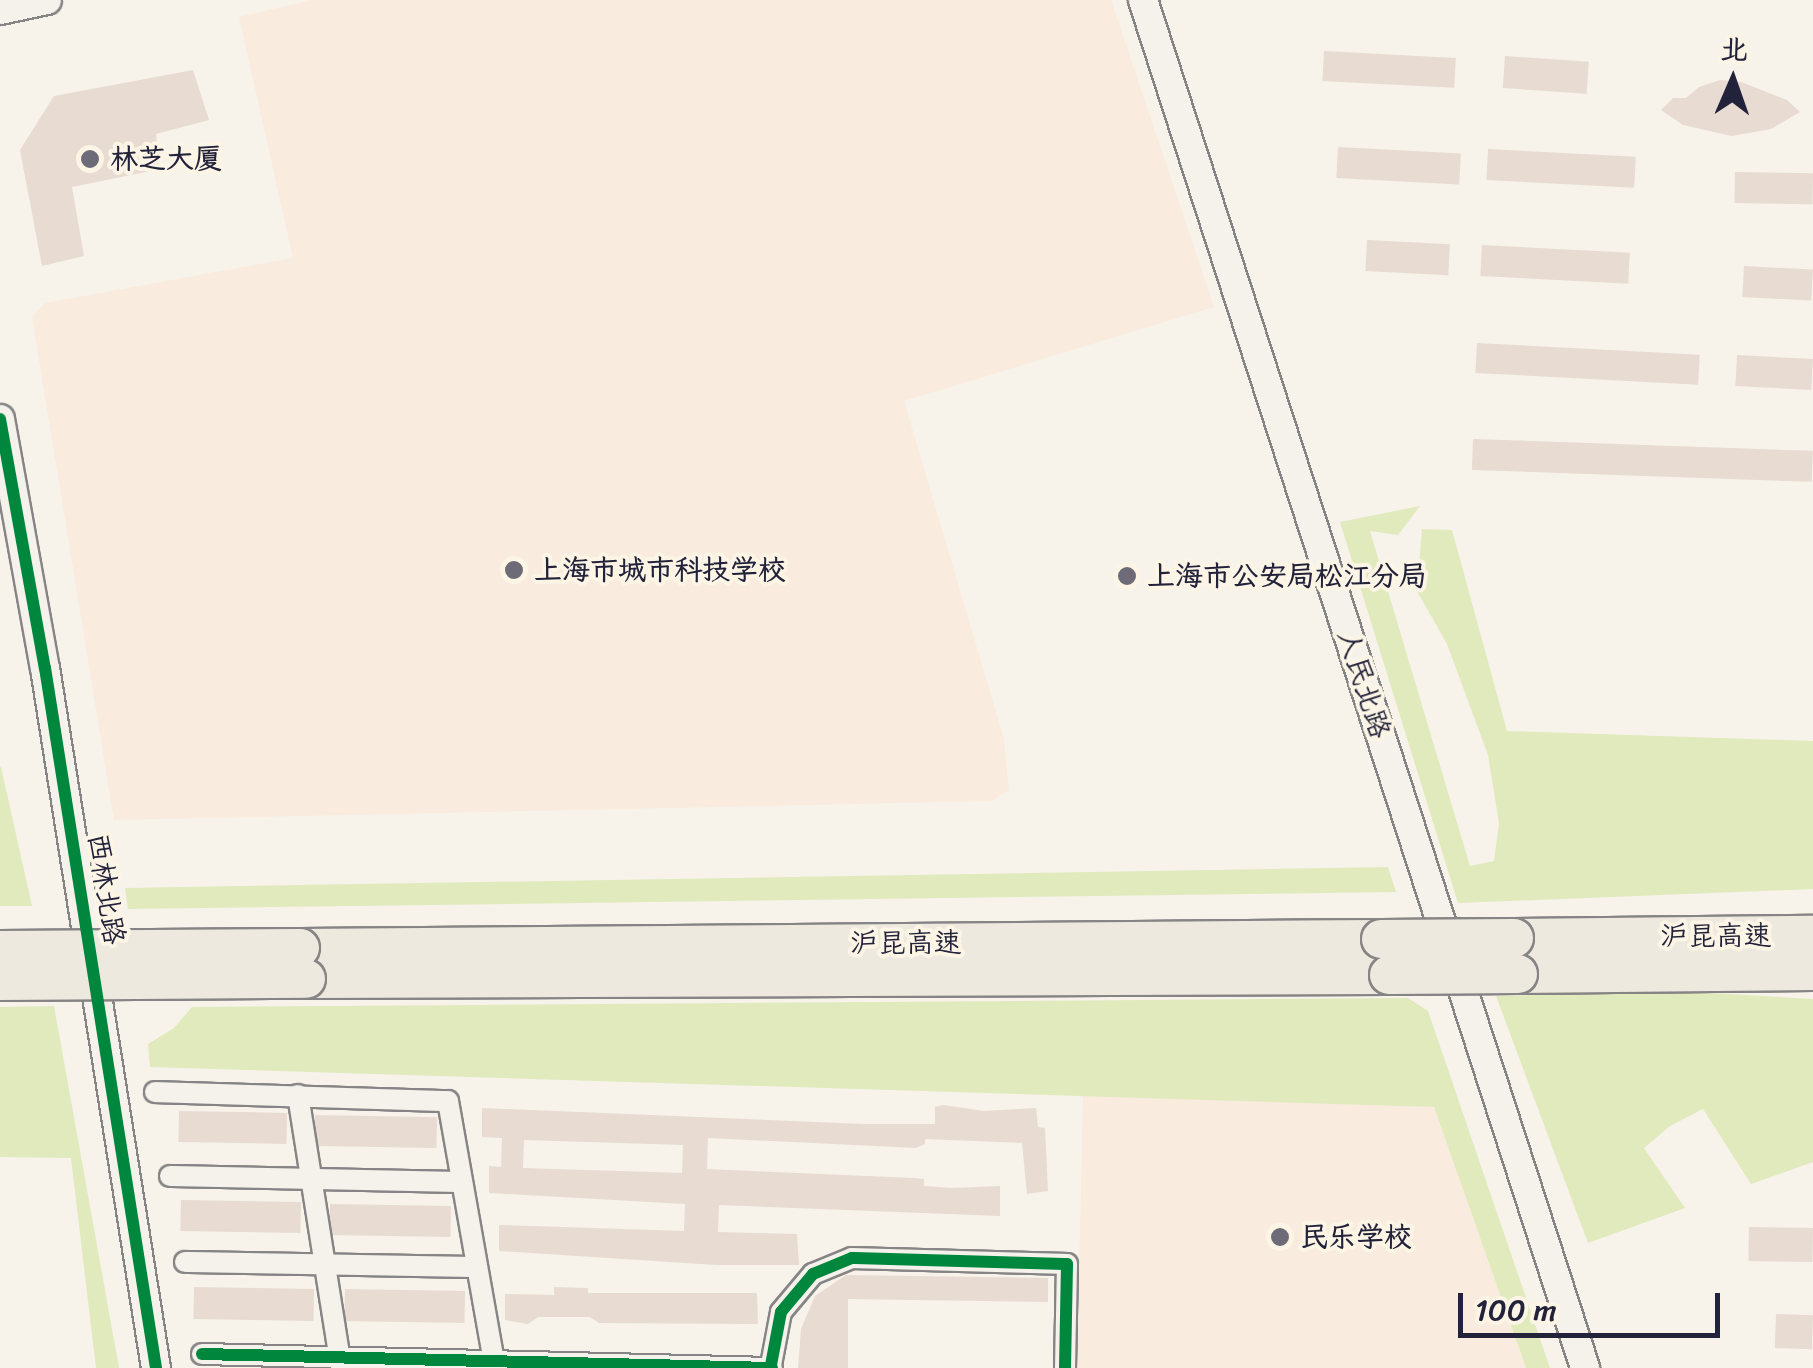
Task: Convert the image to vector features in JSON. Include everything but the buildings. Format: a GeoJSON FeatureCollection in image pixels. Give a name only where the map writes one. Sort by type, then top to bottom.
{"type":"FeatureCollection","features":[{"type":"Feature","properties":{"kind":"highway"},"geometry":{"type":"LineString","coordinates":[[1698,954],[1813,933]]}},
{"type":"Feature","properties":{"kind":"highway","name":"沪昆高速"},"geometry":{"type":"LineString","coordinates":[[0,950],[303,964]]}},
{"type":"Feature","properties":{"kind":"highway"},"geometry":{"type":"LineString","coordinates":[[1698,954],[1813,982]]}},
{"type":"Feature","properties":{"kind":"highway","name":"沪昆高速"},"geometry":{"type":"LineString","coordinates":[[0,981],[303,964],[1698,954],[1813,971]]}},
{"type":"Feature","properties":{"kind":"main road"},"geometry":{"type":"LineString","coordinates":[[0,10],[48,0]]}},
{"type":"Feature","properties":{"kind":"main road","name":"人民北路"},"geometry":{"type":"LineString","coordinates":[[1143,0],[1585,1368]]}},
{"type":"Feature","properties":{"kind":"main road","name":"西林北路"},"geometry":{"type":"LineString","coordinates":[[0,419],[48,687],[156,1368]]}},
{"type":"Feature","properties":{"kind":"street"},"geometry":{"type":"LineString","coordinates":[[155,1092],[448,1102],[494,1364]]}},
{"type":"Feature","properties":{"kind":"street"},"geometry":{"type":"LineString","coordinates":[[298,1095],[340,1363]]}},
{"type":"Feature","properties":{"kind":"street"},"geometry":{"type":"LineString","coordinates":[[170,1176],[461,1182]]}},
{"type":"Feature","properties":{"kind":"street"},"geometry":{"type":"LineString","coordinates":[[202,1354],[340,1363],[772,1367],[780,1312],[812,1274],[852,1258],[1067,1264],[1065,1368]]}},
{"type":"Feature","properties":{"kind":"street"},"geometry":{"type":"LineString","coordinates":[[185,1262],[476,1268]]}},
{"type":"Feature","properties":{"kind":"shaded area","name":"上海市城市科技学校"},"geometry":{"type":"Polygon","coordinates":[[[312,0],[1111,0],[1214,307],[904,401],[1004,739],[1009,790],[992,801],[114,820],[32,317],[45,303],[293,258],[239,17],[312,0]]]}},
{"type":"Feature","properties":{"kind":"shaded area","name":"民乐学校"},"geometry":{"type":"Polygon","coordinates":[[[1083,1095],[1434,1107],[1526,1368],[1077,1368],[1083,1095]]]}},
{"type":"Feature","properties":{"kind":"green space"},"geometry":{"type":"Polygon","coordinates":[[[1420,506],[1398,535],[1370,531],[1470,866],[1494,861],[1499,823],[1488,755],[1447,644],[1417,591],[1422,529],[1452,530],[1507,731],[1813,741],[1813,889],[1458,903],[1340,522],[1420,506]]]}},
{"type":"Feature","properties":{"kind":"green space"},"geometry":{"type":"Polygon","coordinates":[[[1,767],[32,906],[0,906],[1,767]]]}},
{"type":"Feature","properties":{"kind":"green space"},"geometry":{"type":"Polygon","coordinates":[[[1388,867],[1396,892],[128,909],[125,888],[1388,867]]]}},
{"type":"Feature","properties":{"kind":"green space"},"geometry":{"type":"Polygon","coordinates":[[[1677,991],[1813,999],[1813,1162],[1751,1184],[1703,1109],[1670,1126],[1644,1148],[1685,1208],[1588,1243],[1496,996],[1677,991]]]}},
{"type":"Feature","properties":{"kind":"green space"},"geometry":{"type":"Polygon","coordinates":[[[1408,998],[1428,1011],[1550,1368],[1526,1368],[1434,1107],[150,1067],[148,1044],[174,1028],[192,1007],[1408,998]]]}},
{"type":"Feature","properties":{"kind":"green space"},"geometry":{"type":"Polygon","coordinates":[[[54,1006],[119,1368],[96,1368],[71,1158],[0,1157],[0,1007],[54,1006]]]}},
{"type":"Feature","properties":{"kind":"cycle path"},"geometry":{"type":"LineString","coordinates":[[0,419],[45,668],[156,1368]]}},
{"type":"Feature","properties":{"kind":"cycle path"},"geometry":{"type":"LineString","coordinates":[[771,1365],[781,1312],[813,1274],[852,1258],[1067,1264],[1065,1368]]}},
{"type":"Feature","properties":{"kind":"cycle path"},"geometry":{"type":"LineString","coordinates":[[202,1354],[772,1368]]}},
{"type":"Feature","properties":{"kind":"place","name":"林芝大厦"},"geometry":{"type":"Point","coordinates":[90,159]}},
{"type":"Feature","properties":{"kind":"place","name":"上海市城市科技学校"},"geometry":{"type":"Point","coordinates":[514,570]}},
{"type":"Feature","properties":{"kind":"place","name":"上海市公安局松江分局"},"geometry":{"type":"Point","coordinates":[1127,576]}},
{"type":"Feature","properties":{"kind":"place","name":"民乐学校"},"geometry":{"type":"Point","coordinates":[1280,1237]}}]}
